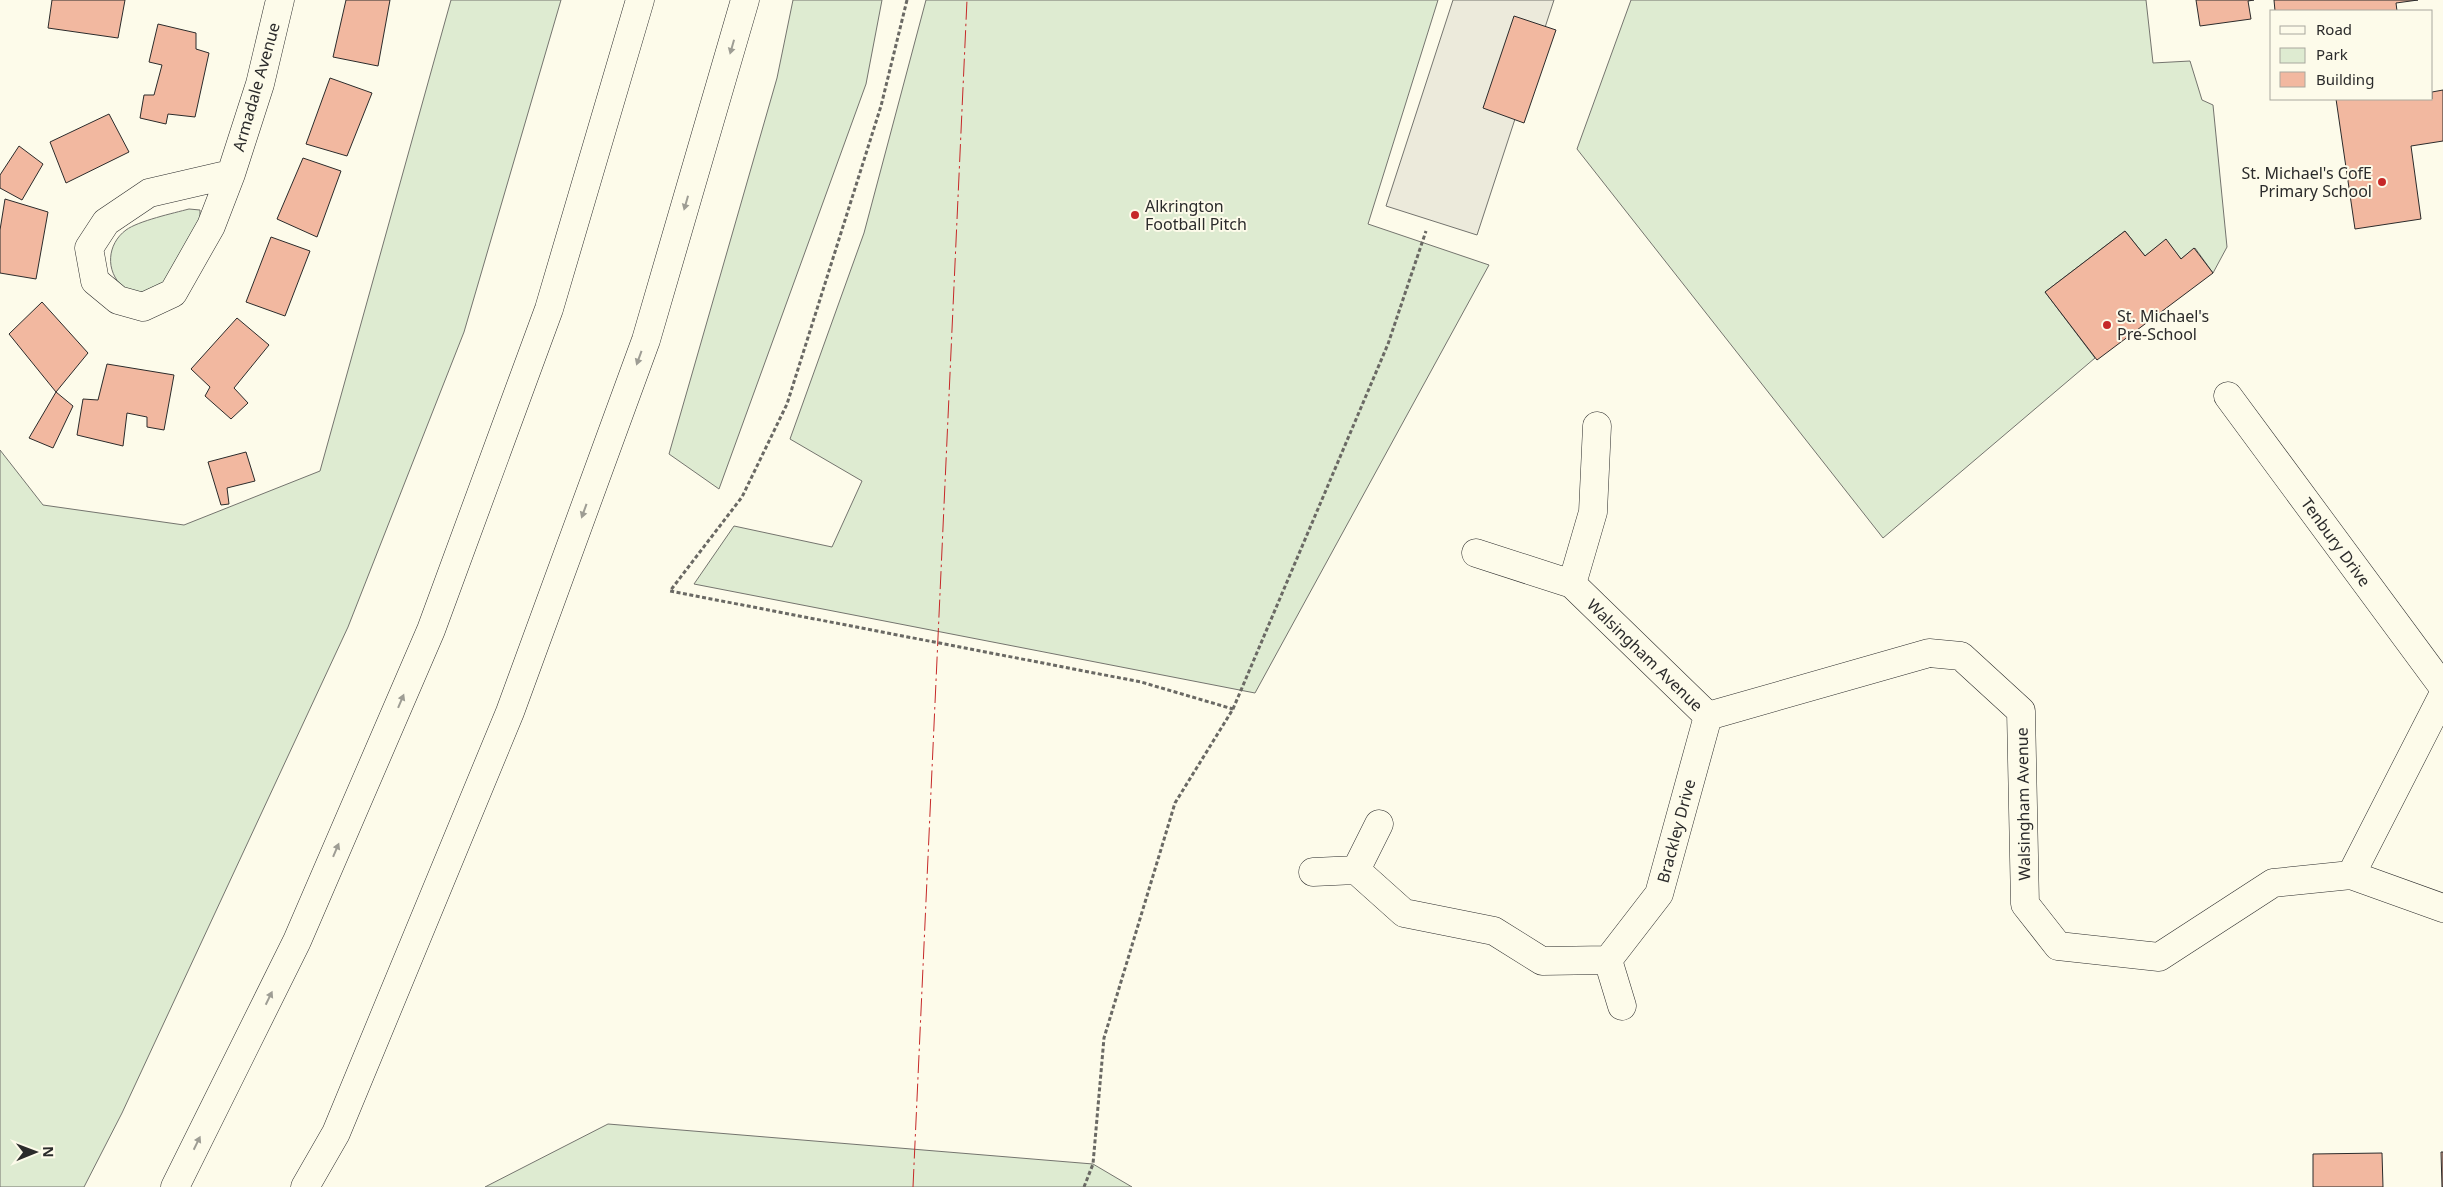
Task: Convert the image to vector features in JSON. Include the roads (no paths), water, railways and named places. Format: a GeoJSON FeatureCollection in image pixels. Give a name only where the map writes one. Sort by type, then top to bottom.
{"type":"FeatureCollection","features":[{"type":"Feature","properties":{"kind":"main road","name":"Armadale Avenue"},"geometry":{"type":"LineString","coordinates":[[231,174],[149,193],[106,222],[89,248],[95,281],[118,300],[143,307],[173,293],[211,226],[231,174],[260,84],[280,0]]}},
{"type":"Feature","properties":{"kind":"main road"},"geometry":{"type":"LineString","coordinates":[[175,1187],[297,941],[432,630],[549,309],[640,0]]}},
{"type":"Feature","properties":{"kind":"main road"},"geometry":{"type":"LineString","coordinates":[[305,1187],[336,1133],[510,712],[646,340],[745,0]]}},
{"type":"Feature","properties":{"kind":"main road","name":"Tenbury Drive"},"geometry":{"type":"LineString","coordinates":[[2228,396],[2443,687]]}},
{"type":"Feature","properties":{"kind":"main road"},"geometry":{"type":"LineString","coordinates":[[1572,584],[1593,512],[1597,426]]}},
{"type":"Feature","properties":{"kind":"main road","name":"Walsingham Avenue"},"geometry":{"type":"LineString","coordinates":[[1476,553],[1572,584],[1708,716],[1929,653],[1962,656],[2021,711],[2025,904],[2058,946],[2160,957],[2273,883],[2351,875],[2443,908]]}},
{"type":"Feature","properties":{"kind":"main road"},"geometry":{"type":"LineString","coordinates":[[2351,875],[2443,695]]}},
{"type":"Feature","properties":{"kind":"main road","name":"Brackley Drive"},"geometry":{"type":"LineString","coordinates":[[1608,960],[1659,894],[1708,716]]}},
{"type":"Feature","properties":{"kind":"main road"},"geometry":{"type":"LineString","coordinates":[[1356,870],[1379,824]]}},
{"type":"Feature","properties":{"kind":"main road"},"geometry":{"type":"LineString","coordinates":[[1314,872],[1356,870],[1404,914],[1494,931],[1542,961],[1608,960],[1622,1006]]}},
{"type":"Feature","properties":{"kind":"place","name":"St. Michael's CofE Primary School"},"geometry":{"type":"Point","coordinates":[2382,182]}},
{"type":"Feature","properties":{"kind":"place","name":"Alkrington Football Pitch"},"geometry":{"type":"Point","coordinates":[1135,215]}},
{"type":"Feature","properties":{"kind":"place","name":"St. Michael's Pre-School"},"geometry":{"type":"Point","coordinates":[2107,325]}}]}
